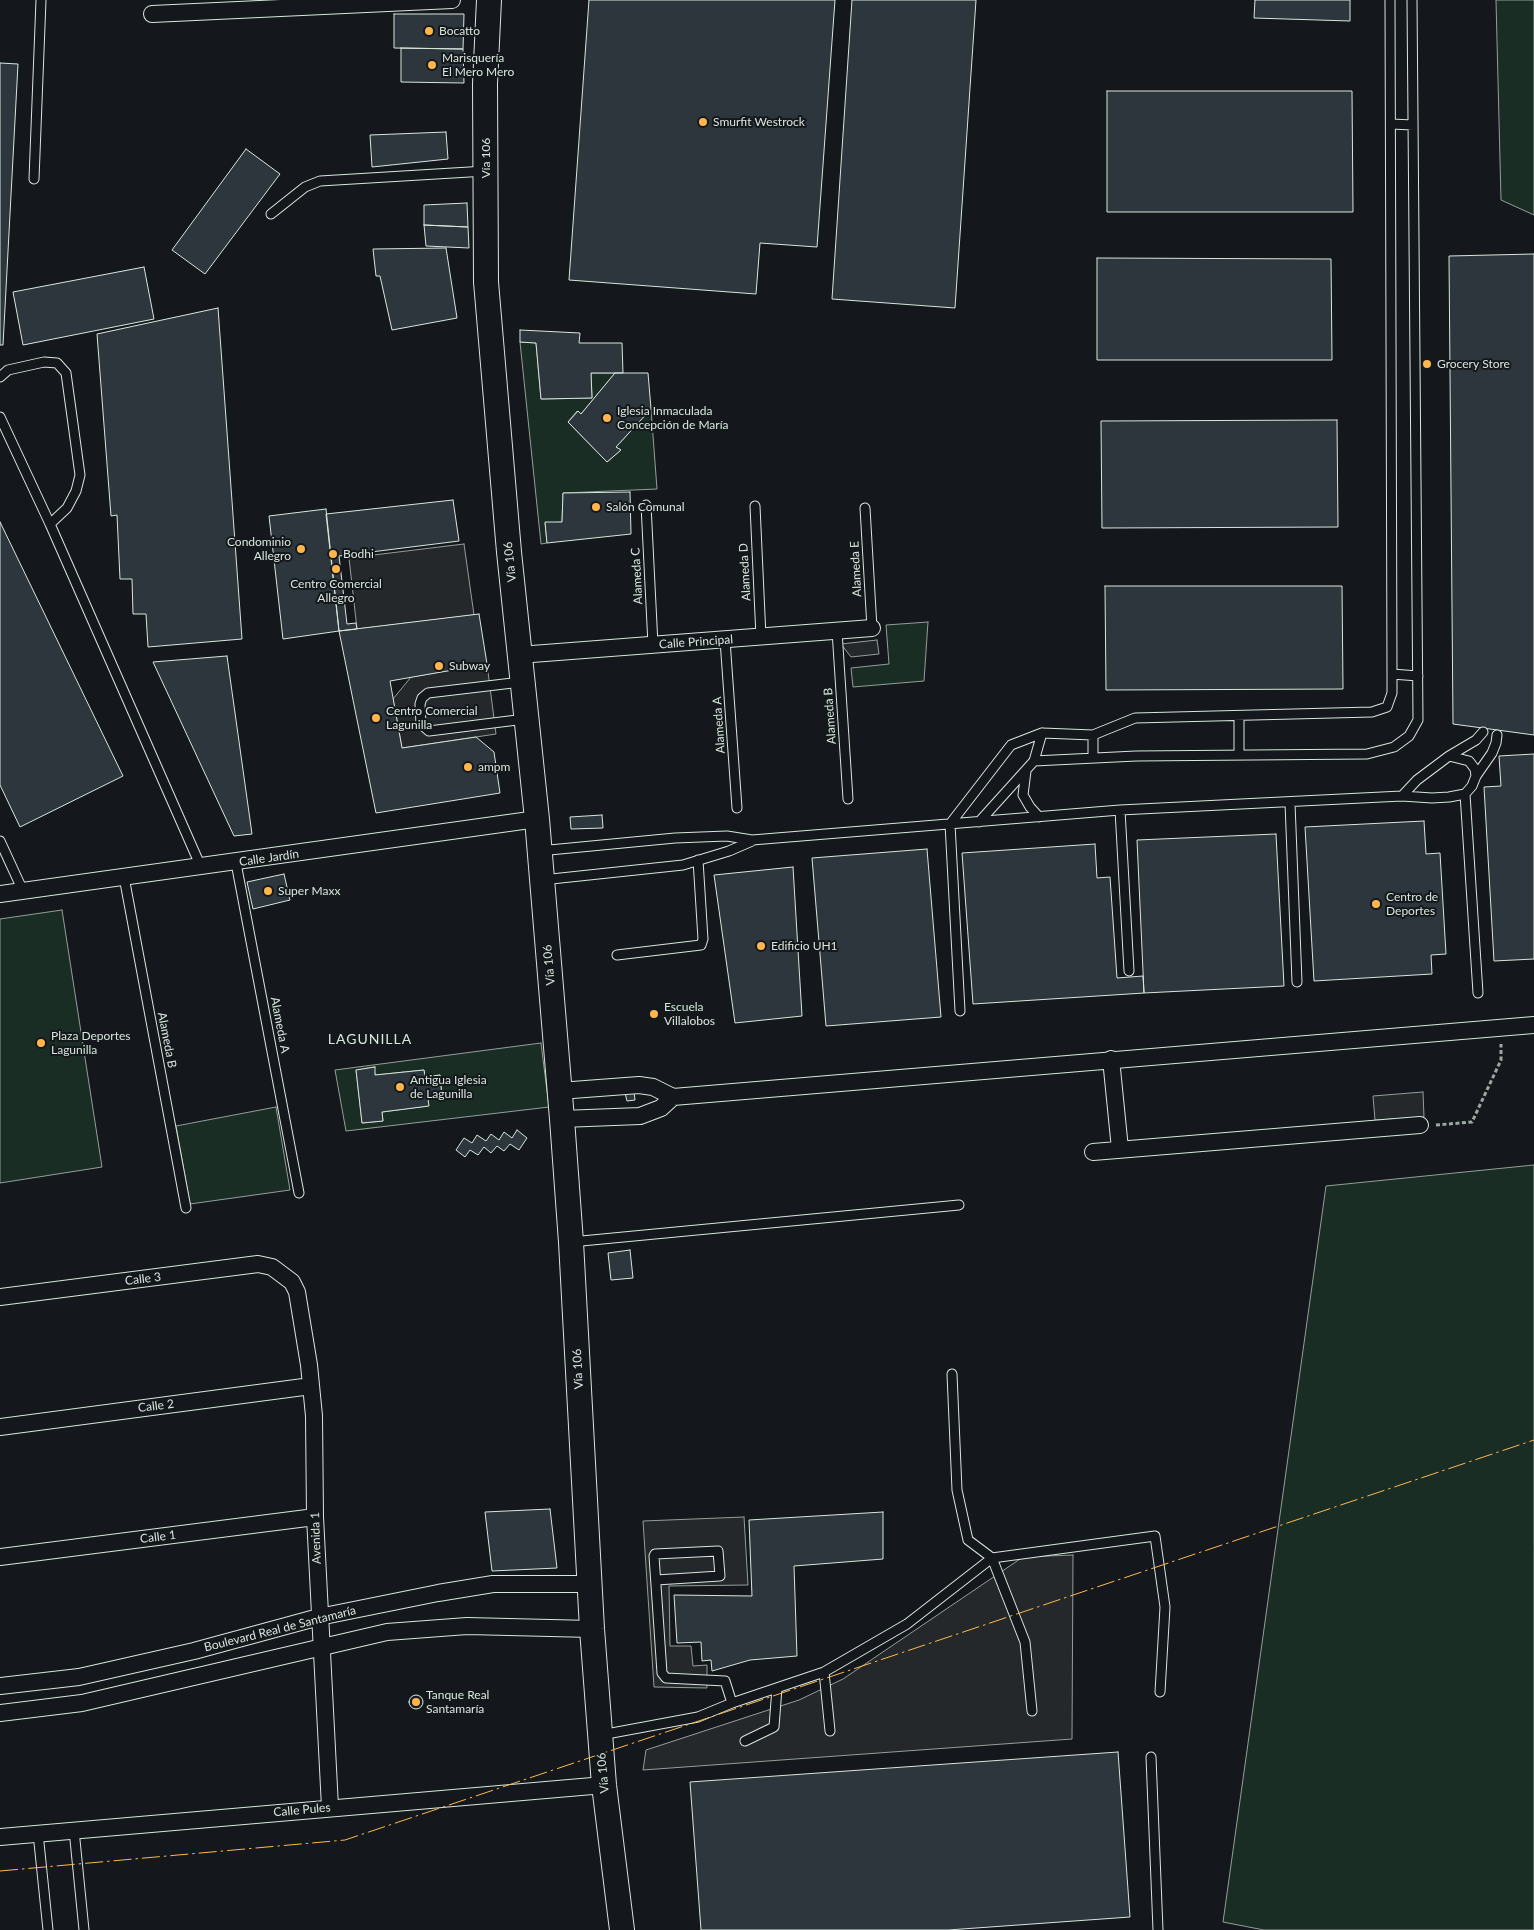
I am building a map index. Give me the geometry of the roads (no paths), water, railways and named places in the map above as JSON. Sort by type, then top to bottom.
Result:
[{"type":"main road","name":"Vía 106","points":[[488,0],[485,84],[486,282],[519,656],[537,819],[538,852],[562,1118],[571,1242],[592,1629],[604,1785],[622,1930]]},
{"type":"street","points":[[152,14],[452,0]]},
{"type":"street","name":"Calle Principal","points":[[519,656],[872,628]]},
{"type":"street","name":"Calle Jardín","points":[[0,894],[236,863],[537,819]]},
{"type":"street","points":[[559,1091],[639,1085],[653,1087],[673,1097],[1111,1059],[1534,1026]]},
{"type":"street","points":[[1111,1059],[1120,1149]]},
{"type":"street","points":[[562,1118],[640,1116],[661,1108],[673,1097]]},
{"type":"street","points":[[1093,1152],[1420,1126]]},
{"type":"street","name":"Calle 3","points":[[0,1297],[258,1264],[272,1267],[284,1274]]},
{"type":"street","name":"Avenida 1","points":[[284,1274],[292,1282],[297,1292],[314,1416],[315,1517],[319,1617],[330,1807]]},
{"type":"street","name":"Calle 2","points":[[0,1427],[311,1386]]},
{"type":"street","name":"Calle 1","points":[[0,1557],[315,1517]]},
{"type":"street","name":"Boulevard Real de Santamaría","points":[[0,1686],[79,1676],[194,1651],[319,1617],[493,1584],[590,1584]]},
{"type":"street","name":"Boulevard Real de Santamaría","points":[[0,1713],[82,1703],[387,1632],[468,1626],[592,1629]]},
{"type":"street","name":"Calle Pules","points":[[0,1837],[330,1807],[604,1785]]},
{"type":"lane","points":[[34,179],[41,0]]},
{"type":"lane","points":[[960,1011],[950,824],[1012,745],[1042,733],[1093,735],[1135,718],[1372,712],[1387,707],[1392,693],[1390,0]]},
{"type":"lane","points":[[1034,761],[1092,758],[1367,754],[1394,747],[1409,736],[1418,720],[1412,0]]},
{"type":"lane","points":[[1391,124],[1413,125]]},
{"type":"lane","points":[[271,214],[304,186],[320,182],[486,171]]},
{"type":"lane","points":[[0,377],[8,370],[44,362],[57,363],[66,373],[80,475],[76,491],[67,508],[50,524]]},
{"type":"lane","points":[[0,417],[50,524],[200,867]]},
{"type":"lane","name":"Alameda C","points":[[646,505],[653,645]]},
{"type":"lane","name":"Alameda D","points":[[755,506],[761,637]]},
{"type":"lane","name":"Alameda E","points":[[865,508],[872,628]]},
{"type":"lane","name":"Alameda B","points":[[837,631],[848,799]]},
{"type":"lane","name":"Alameda A","points":[[725,640],[737,808]]},
{"type":"lane","points":[[1392,674],[1418,676]]},
{"type":"lane","points":[[522,682],[428,693],[422,698],[420,704],[421,724],[428,732],[525,718]]},
{"type":"lane","points":[[1238,716],[1239,755]]},
{"type":"lane","points":[[1402,796],[1417,780],[1449,756],[1476,740],[1484,732]]},
{"type":"lane","points":[[980,822],[1034,761],[1042,733]]},
{"type":"lane","points":[[538,852],[675,838],[727,836],[752,840],[1120,810],[1402,796],[1432,798],[1465,794],[1492,753],[1496,744],[1497,734]]},
{"type":"lane","points":[[1092,758],[1093,735]]},
{"type":"lane","points":[[1449,756],[1469,761],[1476,776]]},
{"type":"lane","points":[[1027,769],[1023,795],[1030,807],[1040,817]]},
{"type":"lane","points":[[1465,794],[1478,993]]},
{"type":"lane","points":[[1290,803],[1297,982]]},
{"type":"lane","points":[[1120,810],[1129,971]]},
{"type":"lane","points":[[541,880],[683,865],[752,840]]},
{"type":"lane","points":[[0,841],[23,891]]},
{"type":"lane","points":[[617,955],[701,945],[703,939],[698,860]]},
{"type":"lane","name":"Alameda A","points":[[236,863],[299,1193]]},
{"type":"lane","name":"Alameda B","points":[[124,877],[186,1208]]},
{"type":"lane","points":[[571,1242],[959,1205]]},
{"type":"lane","points":[[952,1374],[957,1490],[966,1532],[968,1540],[992,1558],[1025,1642],[1032,1711]]},
{"type":"lane","points":[[600,1735],[698,1717],[732,1703],[824,1672],[907,1624],[992,1558],[1155,1536],[1165,1607],[1160,1692]]},
{"type":"lane","points":[[656,1580],[720,1576],[720,1554],[715,1550],[655,1554],[656,1580],[663,1677],[725,1681],[732,1703]]},
{"type":"lane","points":[[824,1672],[830,1731]]},
{"type":"lane","points":[[745,1741],[774,1726],[777,1688]]},
{"type":"lane","points":[[1151,1757],[1158,1930]]},
{"type":"lane","points":[[74,1830],[84,1930]]},
{"type":"lane","points":[[38,1834],[48,1930]]},
{"type":"place","name":"Bocatto","points":[[429,31]]},
{"type":"place","name":"Marisquería El Mero Mero","points":[[432,65]]},
{"type":"place","name":"Smurfit Westrock","points":[[703,122]]},
{"type":"place","name":"Grocery Store","points":[[1427,364]]},
{"type":"place","name":"Iglesia Inmaculada Concepción de María","points":[[607,418]]},
{"type":"place","name":"Salón Comunal","points":[[596,507]]},
{"type":"place","name":"Condominio Allegro","points":[[301,549]]},
{"type":"place","name":"Bodhi","points":[[333,554]]},
{"type":"place","name":"Centro Comercial Allegro","points":[[336,569]]},
{"type":"place","name":"Subway","points":[[439,666]]},
{"type":"place","name":"Centro Comercial Lagunilla","points":[[376,718]]},
{"type":"place","name":"ampm","points":[[468,767]]},
{"type":"place","name":"Super Maxx","points":[[268,891]]},
{"type":"place","name":"Centro de Deportes","points":[[1376,904]]},
{"type":"place","name":"Edificio UH1","points":[[761,946]]},
{"type":"place","name":"Escuela Villalobos","points":[[654,1014]]},
{"type":"place","name":"Plaza Deportes Lagunilla","points":[[41,1043]]},
{"type":"place","name":"Antigua Iglesia de Lagunilla","points":[[400,1087]]},
{"type":"place","name":"Tanque Real Santamaría","points":[[416,1702]]},
{"type":"district","name":"LAGUNILLA","points":[[370,1039]]}]
